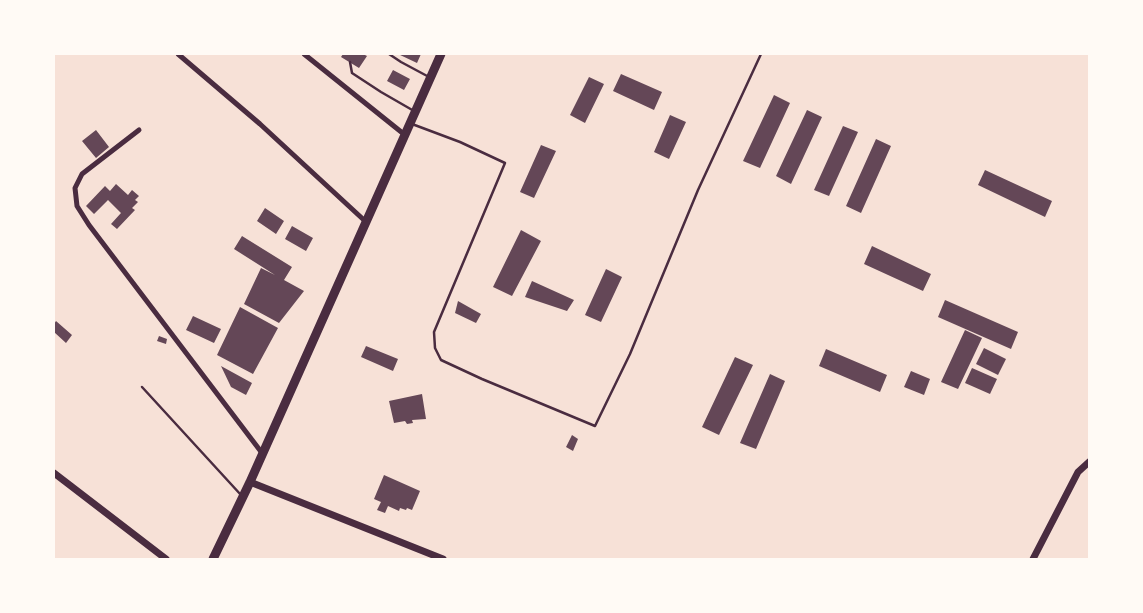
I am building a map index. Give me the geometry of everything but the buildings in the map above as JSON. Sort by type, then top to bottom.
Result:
[{"type":"main road","points":[[214,559],[441,54]]},
{"type":"street","points":[[178,54],[260,124],[366,221]]},
{"type":"street","points":[[304,54],[405,134]]},
{"type":"street","points":[[139,130],[82,174],[75,188],[77,206],[89,225],[262,453]]},
{"type":"street","points":[[1033,559],[1078,472],[1089,462]]},
{"type":"street","points":[[54,473],[166,559]]},
{"type":"street","points":[[250,482],[443,559]]},
{"type":"lane","points":[[389,54],[430,77]]},
{"type":"lane","points":[[410,124],[460,142],[506,163],[434,332],[435,348],[440,360],[482,380],[595,426],[630,354],[698,190],[761,54]]},
{"type":"lane","points":[[350,62],[352,73],[416,112]]},
{"type":"lane","points":[[142,387],[243,496]]}]
